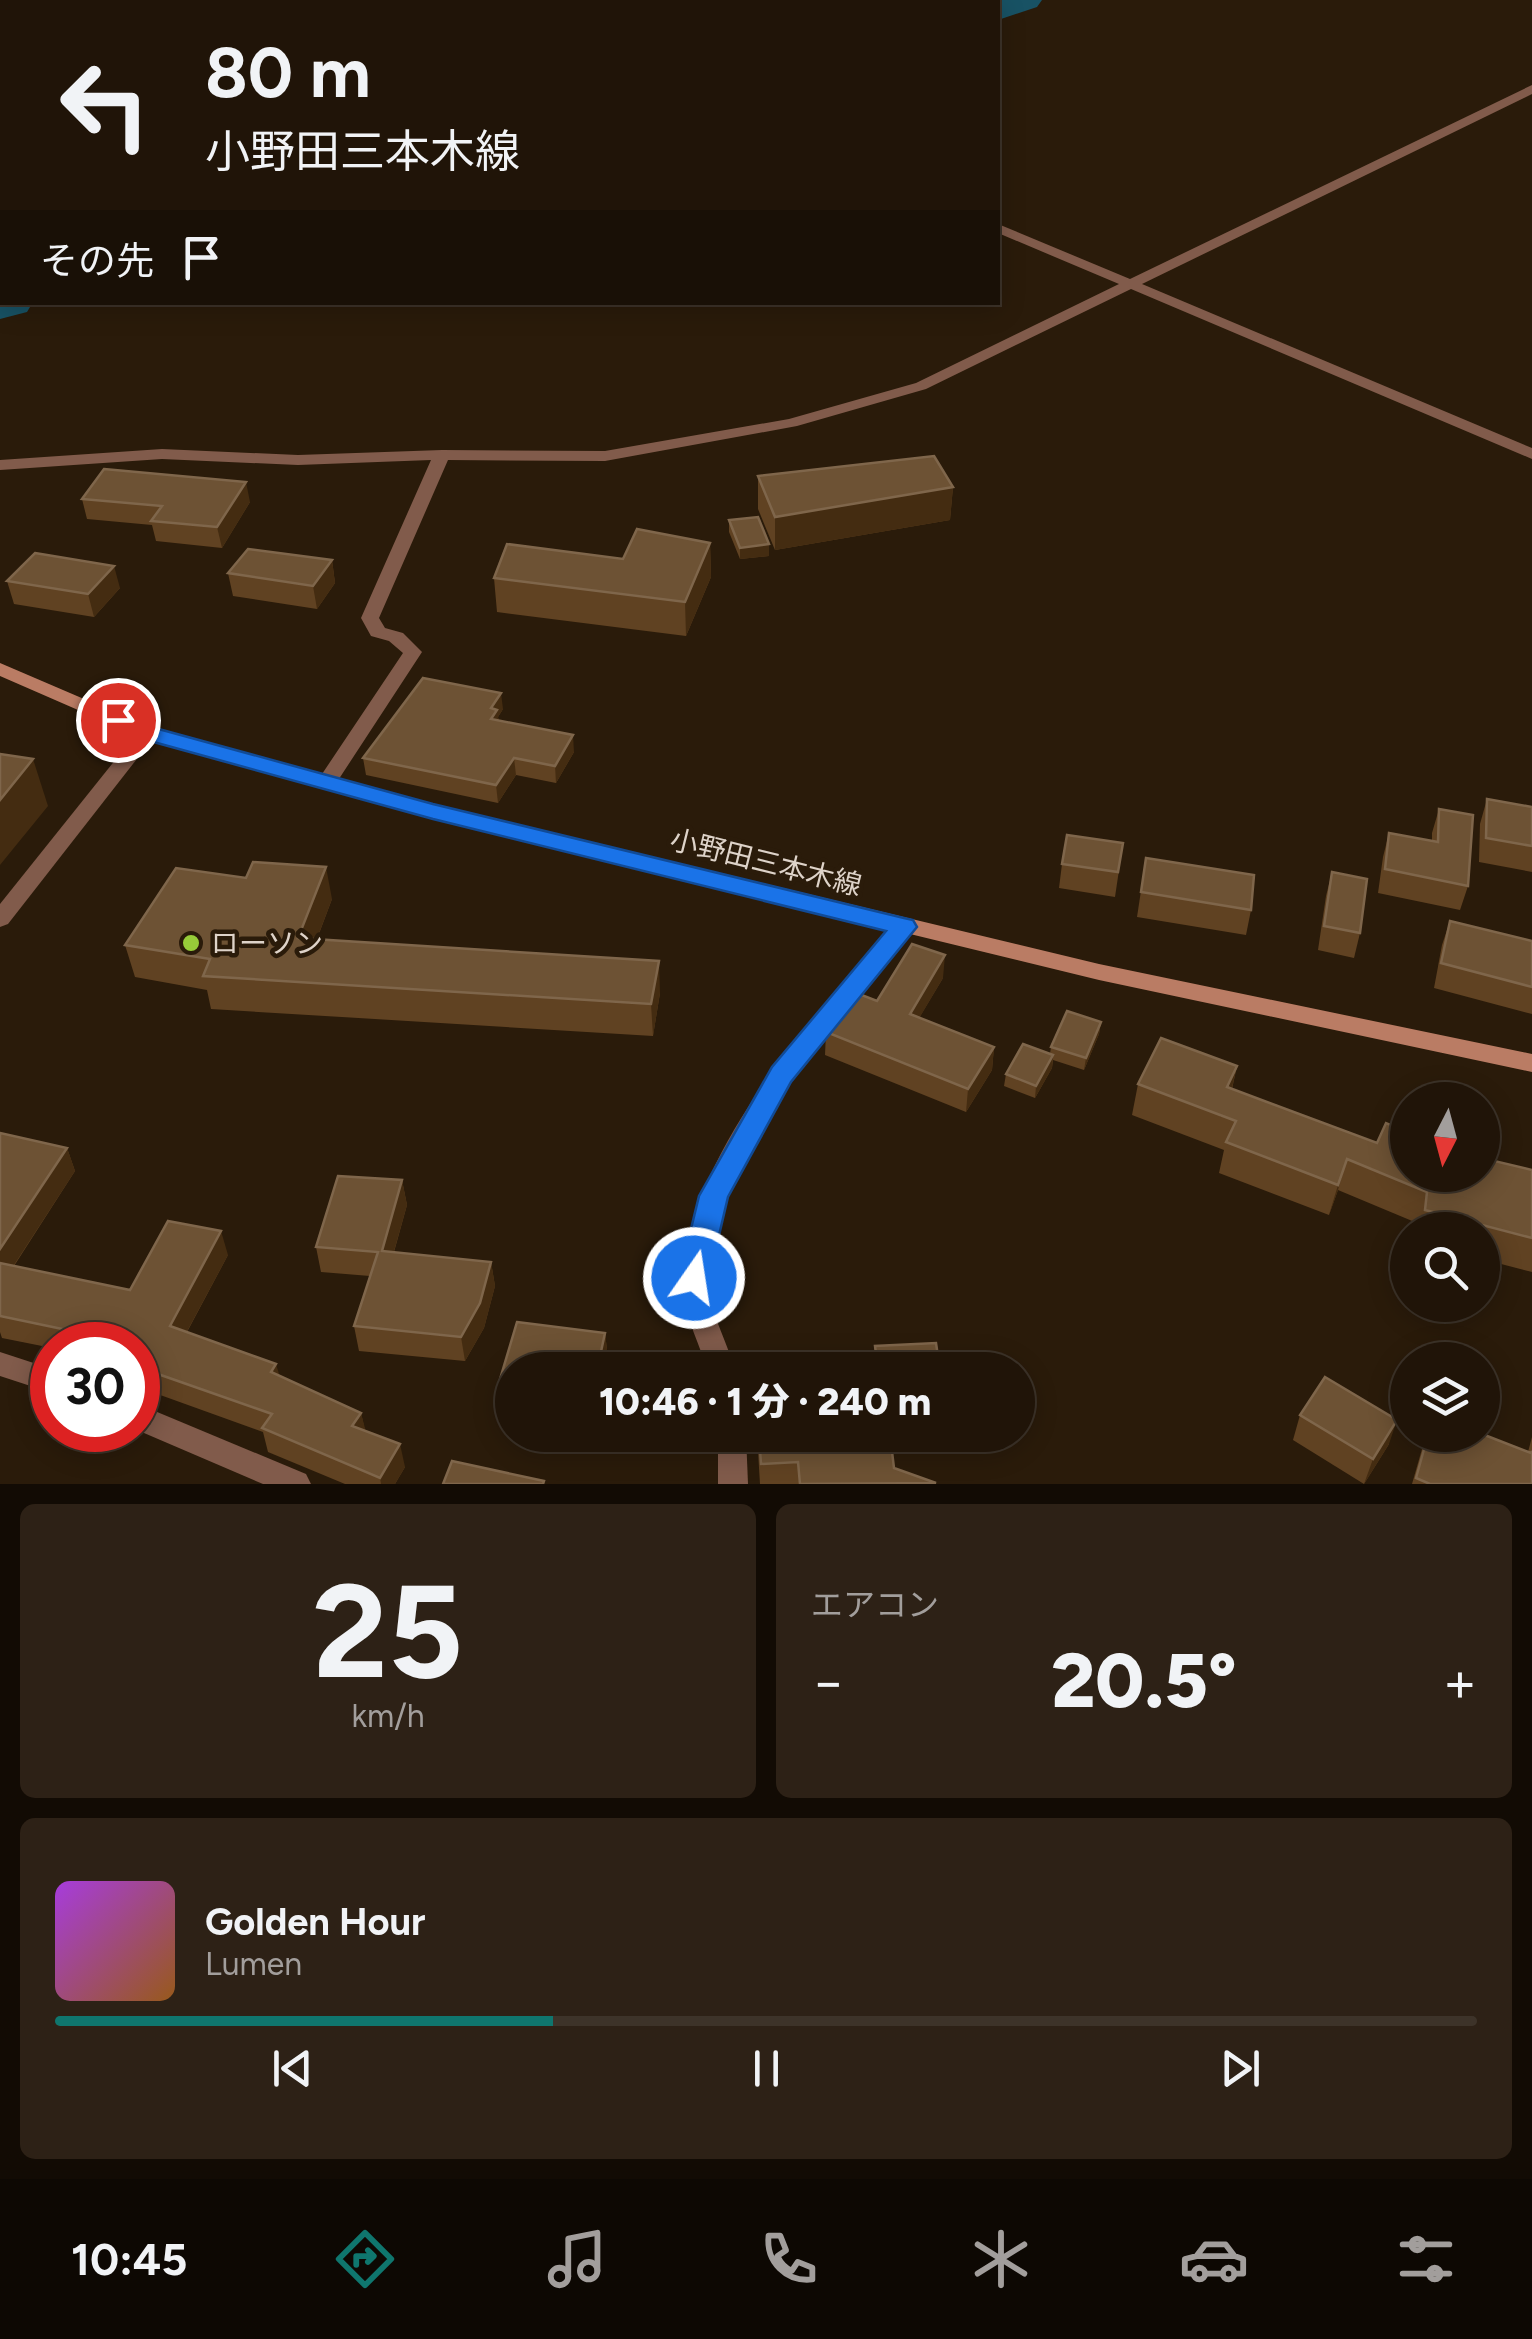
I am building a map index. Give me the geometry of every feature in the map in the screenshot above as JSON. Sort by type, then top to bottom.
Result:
[{"type":"main road","name":"小野田三本木線","points":[[0,669],[147,733],[326,783],[904,927],[1406,1039],[1532,1063]]},
{"type":"street","points":[[0,465],[162,454],[298,460],[442,455],[606,456],[791,424],[920,386],[1532,89]]},
{"type":"street","points":[[1000,229],[1532,454]]},
{"type":"street","points":[[326,783],[414,652],[396,638],[378,632],[370,618],[442,455]]},
{"type":"street","points":[[0,919],[147,733]]},
{"type":"street","points":[[716,1352],[694,1278],[714,1196],[782,1074],[904,927]]},
{"type":"street","points":[[0,1364],[30,1374]]},
{"type":"street","points":[[160,1426],[296,1484]]},
{"type":"street","points":[[732,1452],[732,1484]]},
{"type":"building","points":[[934,456],[953,487],[775,517],[758,476]]},
{"type":"building","points":[[104,469],[246,482],[217,527],[151,521],[162,506],[82,499]]},
{"type":"building","points":[[758,517],[769,544],[740,548],[729,520]]},
{"type":"building","points":[[637,529],[710,543],[685,602],[494,578],[507,544],[623,559]]},
{"type":"building","points":[[248,549],[332,560],[313,586],[228,573]]},
{"type":"building","points":[[35,553],[114,566],[88,594],[7,581]]},
{"type":"building","points":[[423,678],[501,693],[491,708],[497,710],[491,719],[573,735],[555,766],[514,758],[496,785],[363,758]]},
{"type":"building","points":[[0,754],[33,759],[0,800]]},
{"type":"building","points":[[1487,799],[1532,807],[1532,846],[1486,838]]},
{"type":"building","points":[[1439,809],[1473,815],[1468,886],[1385,869],[1389,833],[1438,842]]},
{"type":"building","points":[[1067,835],[1123,843],[1118,872],[1062,864]]},
{"type":"building","points":[[1146,858],[1254,875],[1251,910],[1141,892]]},
{"type":"building","points":[[253,862],[326,867],[298,938],[659,961],[651,1004],[203,976],[210,959],[125,945],[176,868],[246,878]]},
{"type":"building","points":[[1332,872],[1367,879],[1360,933],[1324,926]]},
{"type":"building","points":[[1450,921],[1532,941],[1532,987],[1441,963]]},
{"type":"building","points":[[912,944],[945,955],[910,1014],[994,1047],[968,1089],[826,1032],[854,992],[877,1001]]},
{"type":"building","points":[[1067,1011],[1101,1022],[1086,1058],[1051,1047]]},
{"type":"building","points":[[1161,1038],[1237,1066],[1227,1087],[1377,1143],[1386,1123],[1390,1125],[1390,1177],[1347,1159],[1338,1185],[1226,1142],[1236,1121],[1138,1084]]},
{"type":"building","points":[[1023,1044],[1053,1055],[1036,1086],[1006,1074]]},
{"type":"building","points":[[0,1133],[67,1148],[0,1249]]},
{"type":"building","points":[[1500,1162],[1532,1170],[1532,1238],[1500,1230],[1500,1212],[1425,1210],[1427,1192],[1500,1192]]},
{"type":"building","points":[[338,1176],[402,1180],[382,1251],[491,1262],[480,1303],[461,1337],[354,1326],[378,1252],[316,1247]]},
{"type":"building","points":[[168,1221],[221,1231],[170,1326],[276,1364],[271,1372],[361,1413],[352,1426],[400,1444],[380,1478],[262,1428],[272,1414],[160,1375],[160,1322],[30,1322],[0,1316],[0,1263],[130,1290]]},
{"type":"building","points":[[517,1322],[605,1333],[601,1352],[508,1352]]},
{"type":"building","points":[[936,1343],[937,1352],[876,1352],[875,1346]]},
{"type":"building","points":[[1325,1377],[1390,1416],[1390,1431],[1373,1459],[1300,1415]]},
{"type":"building","points":[[1500,1441],[1532,1451],[1532,1484],[1430,1484],[1416,1478],[1423,1452],[1500,1452]]},
{"type":"building","points":[[760,1452],[892,1452],[894,1468],[936,1483],[800,1484],[798,1462],[761,1464]]},
{"type":"building","points":[[452,1461],[544,1481],[443,1484]]},
{"type":"waterway","points":[[1000,9],[1025,0]]},
{"type":"place","name":"ローソン","points":[[191,943]]},
{"type":"route","points":[[118,720],[147,733],[433,812],[904,927],[782,1074],[714,1196],[694,1278]]}]
